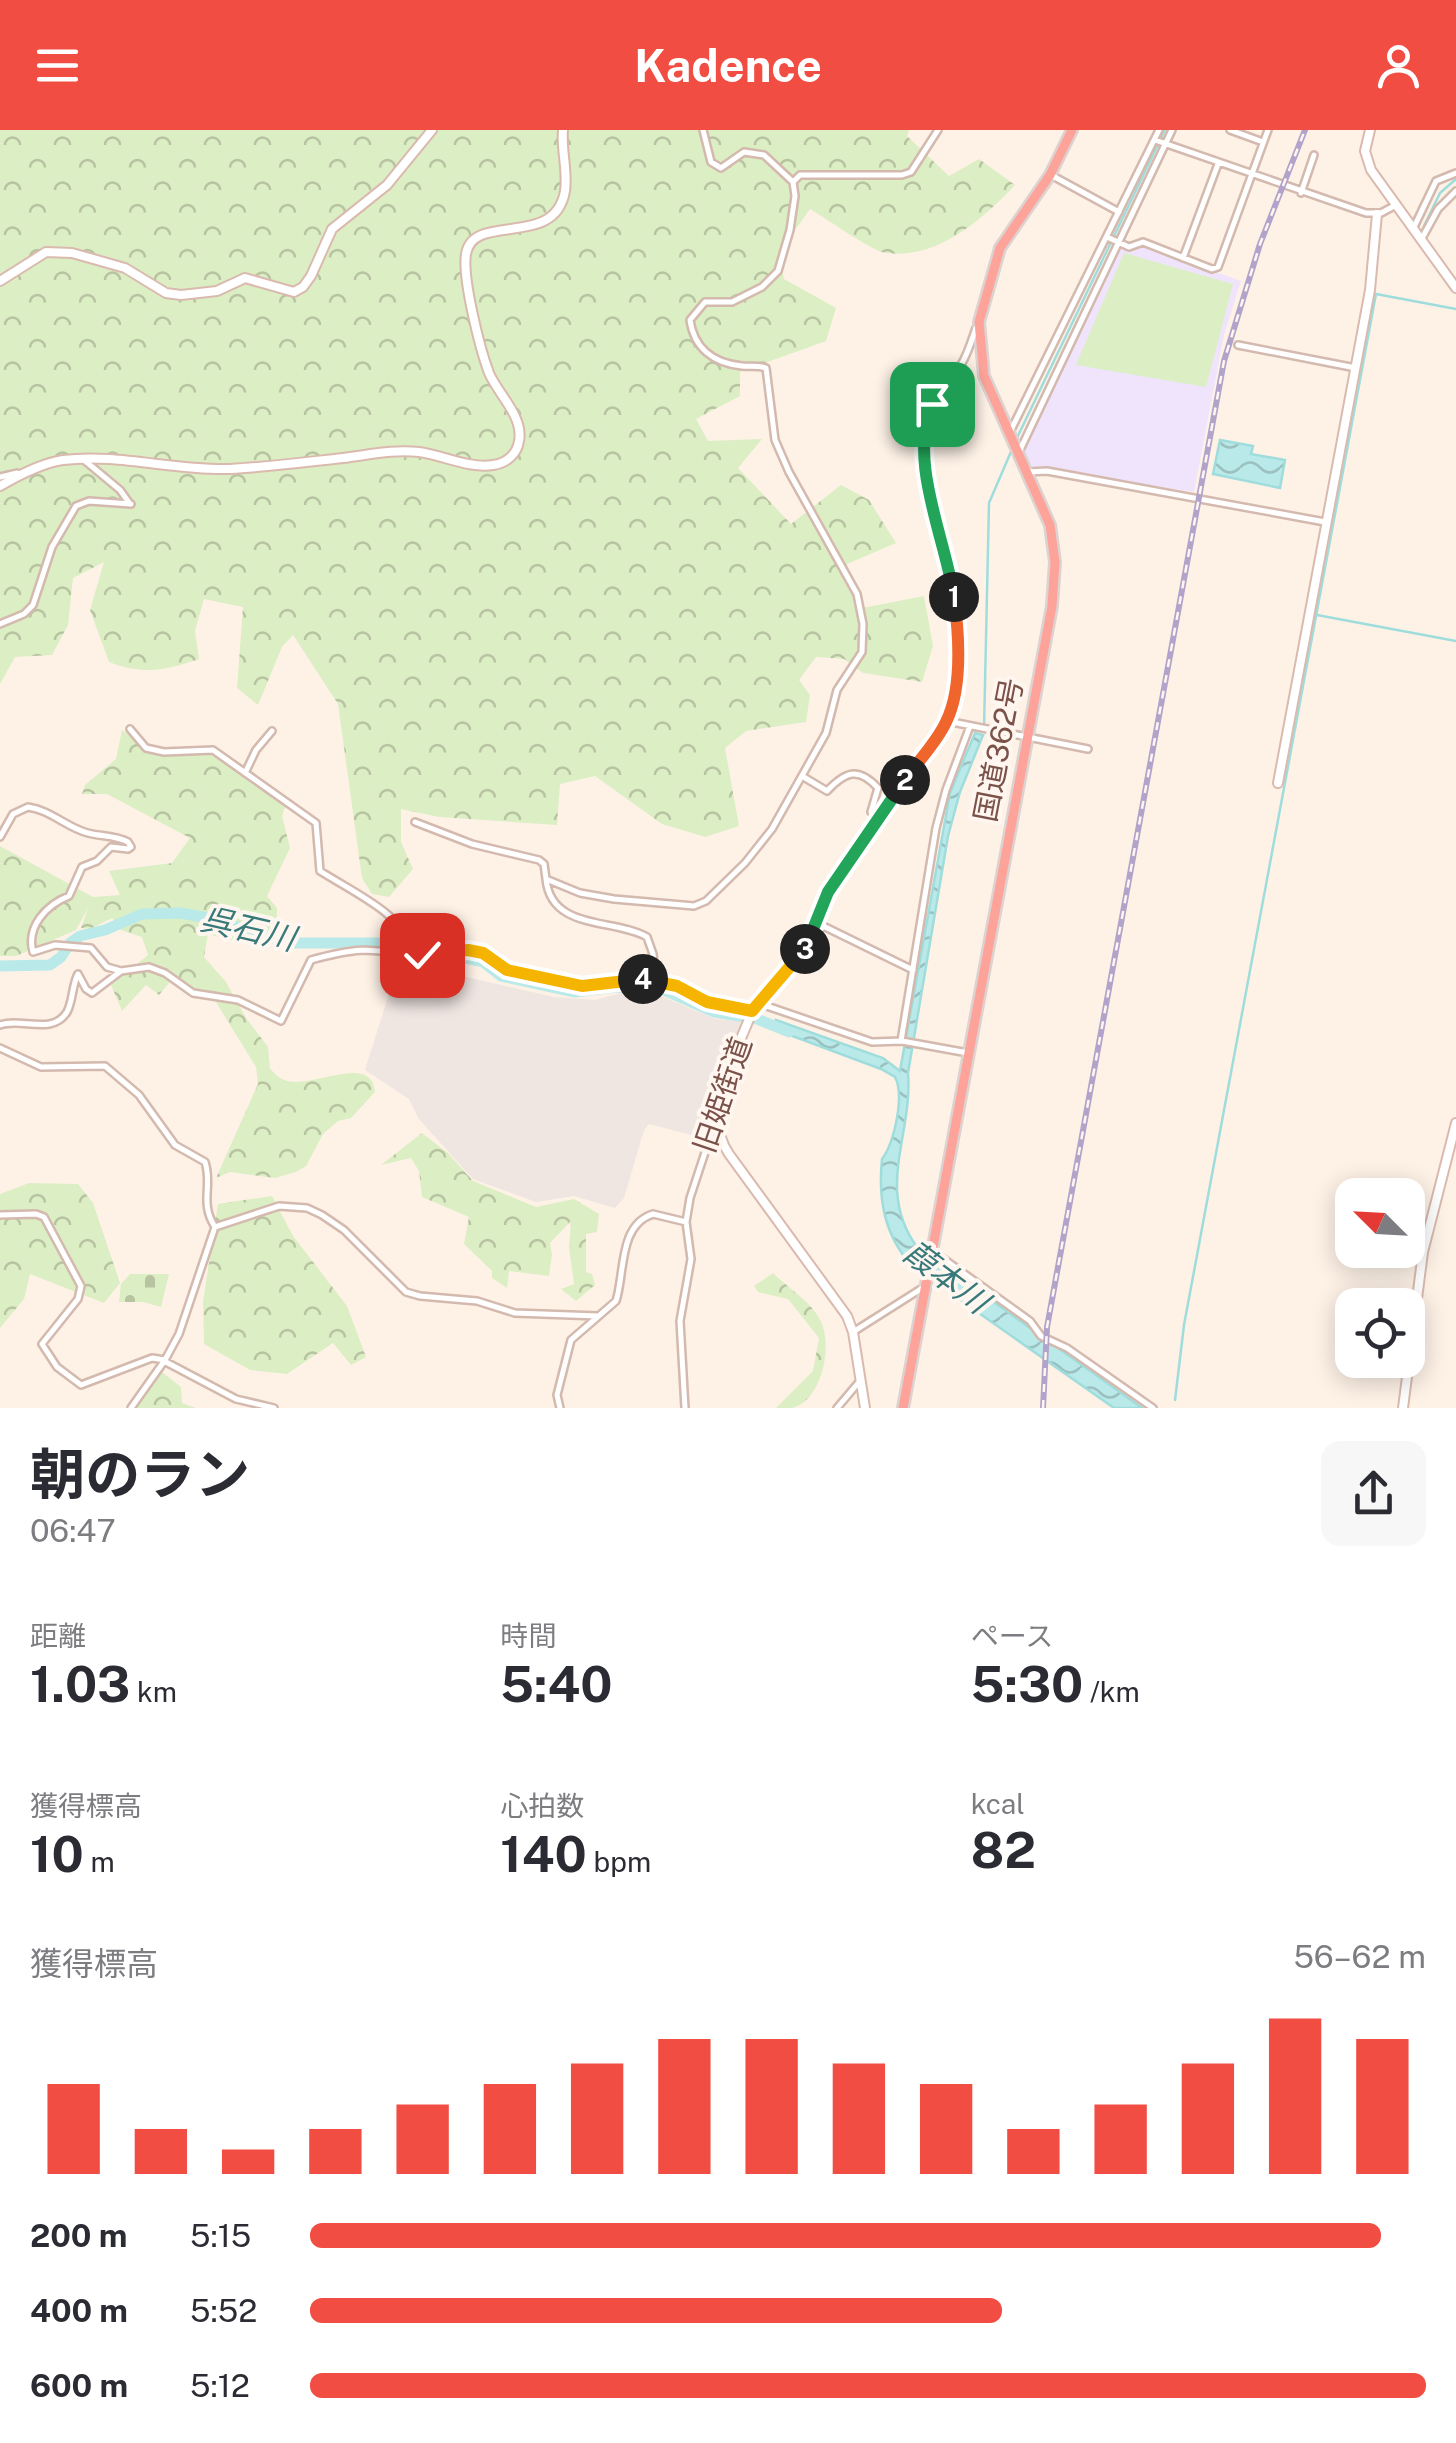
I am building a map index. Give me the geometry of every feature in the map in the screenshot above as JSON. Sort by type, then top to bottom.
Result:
[{"type":"highway","name":"国道362号","points":[[903,1408],[1052,606],[1055,562],[1050,525],[984,376],[979,322],[1000,248],[1050,174],[1072,130]]},
{"type":"street","points":[[0,281],[46,252],[72,252],[125,268],[166,293],[217,291],[245,278],[294,292],[311,276],[332,229],[387,186],[432,130]]},
{"type":"street","points":[[0,477],[53,458],[227,469],[402,452],[490,466],[506,461],[521,437],[518,422],[490,375],[479,338],[466,256],[470,242],[484,232],[532,227],[558,209],[565,191],[563,130]]},
{"type":"street","points":[[703,130],[711,162],[721,168],[750,151],[764,155],[793,182]]},
{"type":"street","points":[[546,880],[580,893],[614,899],[694,906],[715,894],[772,829],[826,733],[838,690],[862,652],[864,624],[857,594],[775,440],[766,368],[740,366],[700,349],[693,338],[690,320],[704,302],[732,302],[749,296],[778,271],[793,213],[793,182],[800,175],[902,175],[911,172],[938,130]]},
{"type":"street","points":[[1010,433],[1159,130]]},
{"type":"street","points":[[1019,452],[1172,130]]},
{"type":"street","points":[[1230,130],[1263,142]]},
{"type":"street","points":[[1107,237],[1129,246],[1143,242],[1218,267],[1268,130]]},
{"type":"street","points":[[1370,130],[1367,160],[1456,288]]},
{"type":"street","points":[[1155,140],[1251,176],[1377,214],[1396,205]]},
{"type":"street","points":[[1302,193],[1314,155]]},
{"type":"street","points":[[1182,258],[1218,164]]},
{"type":"street","points":[[1050,174],[1119,212]]},
{"type":"street","points":[[1413,230],[1436,181],[1456,174]]},
{"type":"street","points":[[1421,240],[1438,209],[1456,191]]},
{"type":"street","points":[[1278,783],[1356,368],[1372,276],[1377,214]]},
{"type":"street","name":"旧姫街道","points":[[685,1408],[680,1322],[691,1259],[686,1222],[717,1108],[750,1016],[757,1003],[803,953],[847,860],[947,721],[952,704],[957,660],[955,604],[922,438],[932,404],[962,363],[979,322]]},
{"type":"street","points":[[1238,345],[1356,368]]},
{"type":"street","points":[[0,486],[56,461],[82,458],[131,504],[89,501],[76,506],[52,547],[33,605],[24,614],[0,624]]},
{"type":"street","points":[[1028,472],[1047,471],[1327,523]]},
{"type":"street","points":[[947,721],[1088,748]]},
{"type":"street","points":[[902,1041],[936,828],[971,727]]},
{"type":"street","points":[[130,730],[146,748],[164,752],[213,750],[316,822],[320,871],[384,908],[408,931],[423,954]]},
{"type":"street","points":[[245,773],[256,750],[272,732]]},
{"type":"street","points":[[802,776],[827,791],[842,774],[850,772],[874,782],[878,788],[871,812],[878,820]]},
{"type":"street","points":[[0,837],[13,814],[35,807],[88,833],[110,834],[131,847],[111,847],[97,861],[76,872],[69,896],[56,900],[31,936],[34,952],[55,945],[91,948],[108,968],[121,971],[149,967],[165,972],[193,993],[238,1000],[282,1021],[310,960],[342,950],[371,948],[412,960],[423,954],[468,950],[483,953],[517,973],[582,986],[625,979],[656,980],[750,1016]]},
{"type":"street","points":[[415,822],[472,844],[539,860],[544,864],[549,895],[560,910],[648,938],[656,980]]},
{"type":"street","points":[[815,922],[913,970]]},
{"type":"street","points":[[0,1025],[10,1021],[54,1023],[69,1008],[78,974],[86,990],[92,993],[121,971]]},
{"type":"street","points":[[757,1003],[872,1042],[902,1041],[968,1053]]},
{"type":"street","points":[[0,1048],[41,1067],[98,1066],[113,1072],[139,1095],[175,1145],[205,1162],[205,1206],[215,1227],[192,1302],[165,1361],[131,1408]]},
{"type":"street","points":[[716,1119],[720,1142],[837,1300],[853,1332],[865,1408]]},
{"type":"street","points":[[1403,1408],[1423,1252],[1456,1123]]},
{"type":"street","points":[[215,1227],[279,1206],[307,1208],[344,1230],[406,1292],[477,1301],[514,1314],[598,1316]]},
{"type":"street","points":[[0,1214],[44,1217],[80,1286],[78,1298],[42,1344],[57,1366],[81,1384],[152,1358],[165,1361],[236,1399],[274,1408]]},
{"type":"street","points":[[560,1408],[557,1395],[567,1349],[577,1333],[616,1301],[624,1250],[638,1222],[653,1214],[686,1222]]},
{"type":"street","points":[[931,1252],[1030,1322],[1041,1336],[1067,1348],[1153,1408]]},
{"type":"street","points":[[853,1332],[924,1285]]},
{"type":"street","points":[[836,1408],[861,1380]]},
{"type":"shaded area","points":[[1142,246],[1241,281],[1224,335],[1194,492],[1031,467],[1023,448],[1119,248],[1127,251]]},
{"type":"shaded area","points":[[399,962],[554,997],[595,1000],[649,991],[715,1019],[743,1022],[703,1138],[649,1124],[624,1198],[615,1208],[574,1196],[536,1202],[473,1179],[418,1118],[409,1099],[365,1070]]},
{"type":"green space","points":[[0,130],[909,130],[907,136],[949,176],[979,159],[1015,185],[974,223],[941,244],[923,250],[879,251],[810,209],[779,253],[784,279],[836,308],[826,341],[740,372],[740,396],[696,419],[708,441],[762,439],[738,468],[791,524],[841,485],[869,500],[896,543],[847,564],[857,609],[924,596],[933,646],[922,682],[863,673],[844,659],[816,657],[799,680],[810,695],[806,722],[746,731],[725,748],[739,826],[705,837],[662,824],[595,776],[560,784],[557,825],[439,817],[401,809],[401,842],[413,869],[389,897],[372,894],[362,878],[338,704],[293,635],[282,647],[258,705],[237,688],[243,607],[204,599],[195,631],[199,659],[154,670],[121,666],[109,662],[90,610],[104,562],[73,578],[68,625],[52,655],[15,657],[0,684]]},
{"type":"green space","points":[[1124,253],[1233,284],[1206,387],[1076,365]]},
{"type":"green space","points":[[122,730],[150,749],[213,750],[257,783],[288,798],[282,816],[290,848],[267,896],[277,908],[276,937],[258,947],[208,934],[204,957],[226,982],[268,1047],[270,1069],[279,1077],[293,1082],[350,1073],[371,1080],[375,1092],[351,1118],[338,1121],[323,1134],[306,1166],[296,1172],[275,1178],[230,1172],[216,1178],[258,1084],[256,1067],[214,999],[173,978],[159,995],[146,985],[122,1011],[111,985],[148,955],[142,937],[121,930],[112,918],[90,929],[81,928],[88,908],[76,930],[16,956],[0,956],[0,846],[93,897],[120,895],[109,871],[172,863],[190,838],[107,794],[82,794],[85,785],[116,759]]},
{"type":"green space","points":[[422,1133],[448,1153],[473,1181],[536,1207],[574,1199],[599,1214],[597,1232],[586,1234],[586,1272],[592,1274],[595,1285],[576,1301],[561,1289],[574,1284],[569,1247],[571,1221],[550,1243],[549,1276],[509,1271],[507,1288],[492,1278],[492,1271],[464,1244],[469,1217],[422,1197],[419,1171],[411,1158],[381,1165]]},
{"type":"green space","points":[[29,1183],[78,1184],[93,1203],[120,1283],[104,1303],[30,1274],[24,1299],[0,1328],[0,1194]]},
{"type":"green space","points":[[272,1196],[293,1236],[347,1306],[366,1357],[351,1365],[333,1343],[287,1374],[250,1370],[204,1344],[203,1302],[218,1204]]},
{"type":"green space","points":[[773,1273],[815,1312],[825,1341],[818,1382],[803,1403],[792,1408],[776,1408],[813,1371],[819,1338],[788,1299],[758,1292],[754,1286]]},
{"type":"green space","points":[[130,1274],[169,1274],[161,1307],[119,1302],[121,1284]]},
{"type":"green space","points":[[162,1372],[181,1387],[182,1403],[196,1408],[132,1408]]},
{"type":"water","points":[[1220,440],[1253,446],[1251,454],[1285,460],[1280,488],[1213,474]]},
{"type":"water","name":"葭本川","points":[[975,733],[983,735],[960,792],[948,836],[908,1073],[897,1183],[899,1204],[917,1247],[1142,1408],[1114,1408],[912,1266],[889,1229],[881,1188],[882,1159],[894,1131],[898,1107],[895,1077],[776,1030],[776,1020],[883,1058],[900,1071],[950,793]]},
{"type":"waterway","points":[[1016,440],[1165,130]]},
{"type":"waterway","points":[[1424,226],[1440,193],[1456,179]]},
{"type":"waterway","points":[[1175,1400],[1184,1325],[1376,294],[1456,309]]},
{"type":"waterway","points":[[984,729],[989,503],[1013,447]]},
{"type":"waterway","points":[[1317,615],[1456,641]]},
{"type":"waterway","name":"呉石川","points":[[0,966],[50,965],[80,936],[142,914],[180,913],[209,918],[287,943],[378,943],[424,961],[465,958],[483,962],[501,976],[575,992],[615,987],[659,988],[714,1012],[757,1019],[789,1032]]},
{"type":"railway","points":[[1043,1408],[1047,1327],[1224,361],[1260,244],[1305,130]]},
{"type":"route","points":[[422,955],[468,950],[483,953],[507,970],[582,986],[625,979],[661,981],[707,1002],[752,1011],[803,953],[819,910],[847,860],[942,730],[951,710],[957,660],[955,604],[922,438],[932,404]]}]
